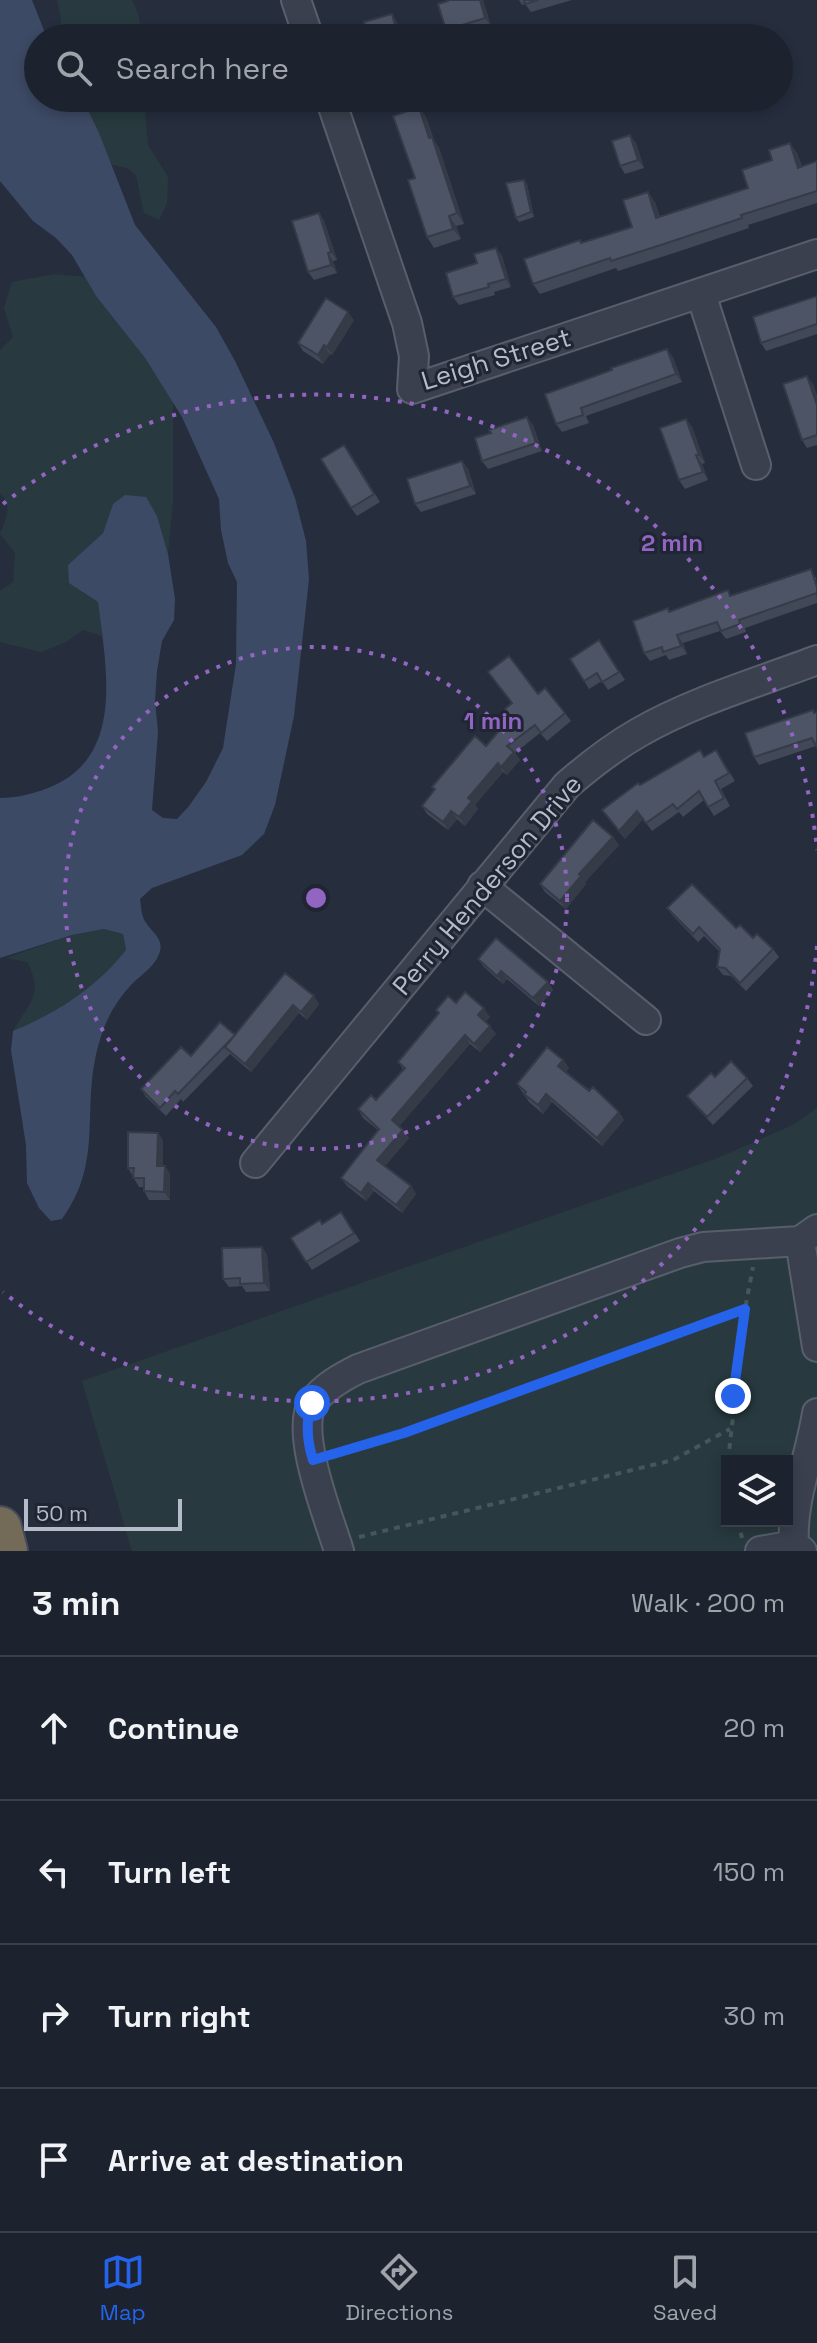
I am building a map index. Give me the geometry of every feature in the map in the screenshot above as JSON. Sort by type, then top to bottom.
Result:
[{"type":"highway","points":[[0,1528],[6,1551]]},
{"type":"street","points":[[296,0],[304,24]]},
{"type":"street","name":"Leigh Street","points":[[335,112],[407,323],[414,356],[412,389],[817,254]]},
{"type":"street","points":[[701,294],[756,465]]},
{"type":"street","name":"Perry Henderson Drive","points":[[255,1163],[567,785],[598,758],[639,732],[817,660]]},
{"type":"street","points":[[482,886],[646,1020]]},
{"type":"street","points":[[338,1547],[313,1460],[307,1429],[308,1414],[312,1403],[337,1380],[358,1369],[680,1253],[703,1247],[758,1245],[808,1235],[817,1347]]},
{"type":"street","points":[[760,1551],[798,1548],[793,1527],[795,1505],[810,1453],[817,1413]]},
{"type":"path","points":[[728,1455],[745,1309],[758,1245]]},
{"type":"path","points":[[313,1460],[404,1433],[745,1309]]},
{"type":"path","points":[[338,1547],[673,1460],[730,1429]]},
{"type":"shaded area","points":[[57,0],[132,0],[140,24],[61,24]]},
{"type":"shaded area","points":[[88,112],[145,112],[148,145],[168,177],[167,203],[159,220],[144,213],[136,175],[127,168],[110,164]]},
{"type":"shaded area","points":[[55,274],[85,277],[96,296],[145,358],[173,402],[173,503],[168,554],[157,516],[113,504],[103,533],[68,565],[84,593],[98,602],[102,636],[83,630],[66,642],[41,652],[0,642],[0,591],[13,582],[15,553],[0,534],[7,508],[0,493],[0,350],[13,337],[4,308],[12,282]]},
{"type":"shaded area","points":[[104,929],[123,934],[126,951],[102,976],[74,998],[13,1031],[29,1006],[35,982],[27,962],[6,958],[72,935]]},
{"type":"shaded area","points":[[817,1108],[817,1551],[132,1551],[82,1381],[715,1159],[793,1125]]},
{"type":"water","points":[[0,0],[32,0],[41,24],[24,24],[24,112],[89,112],[135,225],[216,327],[274,443],[295,498],[306,541],[309,579],[294,716],[275,805],[264,834],[242,855],[152,888],[140,899],[145,922],[161,948],[157,959],[120,998],[104,1027],[94,1067],[88,1155],[83,1176],[62,1219],[51,1221],[39,1208],[27,1183],[26,1145],[11,1050],[13,1031],[74,998],[102,976],[126,950],[123,934],[104,929],[72,935],[0,958],[0,798],[36,792],[73,774],[90,755],[100,733],[106,682],[98,602],[69,583],[68,565],[103,533],[113,504],[125,495],[146,497],[157,516],[168,554],[175,599],[174,620],[162,641],[157,671],[155,701],[158,732],[152,810],[163,818],[177,819],[189,806],[206,782],[223,748],[236,664],[237,582],[228,563],[219,499],[182,417],[145,358],[96,296],[72,255],[33,221],[0,181]]},
{"type":"building","points":[[480,0],[485,18],[466,24],[444,24],[438,4]]},
{"type":"building","points":[[392,14],[395,24],[364,24]]},
{"type":"building","points":[[421,112],[457,213],[449,216],[453,229],[427,237],[408,180],[415,178],[393,116]]},
{"type":"building","points":[[630,135],[638,160],[620,166],[612,141]]},
{"type":"building","points":[[790,143],[798,168],[817,161],[817,191],[664,244],[533,284],[524,259],[632,227],[623,200],[648,192],[656,218],[748,188],[742,170],[772,160],[769,150]]},
{"type":"building","points":[[524,180],[531,212],[516,218],[506,183]]},
{"type":"building","points":[[319,213],[331,252],[328,253],[331,265],[308,272],[292,221]]},
{"type":"building","points":[[496,248],[506,279],[453,297],[446,273],[477,263],[474,254]]},
{"type":"building","points":[[817,296],[817,324],[761,343],[753,317]]},
{"type":"building","points":[[326,298],[348,312],[327,347],[324,345],[318,355],[298,343]]},
{"type":"building","points":[[667,349],[676,374],[581,408],[583,415],[556,424],[545,394]]},
{"type":"building","points":[[807,376],[817,405],[817,435],[802,440],[783,384]]},
{"type":"building","points":[[527,417],[536,443],[482,461],[475,438]]},
{"type":"building","points":[[686,419],[703,472],[679,480],[660,428]]},
{"type":"building","points":[[344,445],[374,494],[351,508],[321,459]]},
{"type":"building","points":[[462,461],[470,486],[415,504],[407,479]]},
{"type":"building","points":[[811,569],[817,593],[739,620],[740,624],[721,631],[717,622],[677,635],[681,646],[663,652],[662,647],[644,653],[633,621],[668,608],[669,612],[728,590],[730,596]]},
{"type":"building","points":[[599,640],[619,672],[602,682],[597,673],[584,681],[570,659]]},
{"type":"building","points":[[509,656],[538,694],[545,688],[565,713],[541,733],[535,725],[507,746],[514,752],[501,767],[498,763],[468,798],[472,801],[459,817],[451,811],[443,822],[422,806],[435,789],[432,787],[475,736],[486,746],[511,717],[505,709],[512,703],[488,672]]},
{"type":"building","points":[[813,710],[817,712],[817,748],[812,738],[754,757],[745,733]]},
{"type":"building","points":[[700,750],[704,757],[716,750],[729,773],[715,781],[724,798],[708,807],[699,791],[677,809],[673,804],[646,823],[637,811],[619,831],[602,810],[638,783],[640,785]]},
{"type":"building","points":[[593,820],[613,837],[579,874],[581,876],[560,901],[540,884]]},
{"type":"building","points":[[692,884],[736,928],[740,925],[753,938],[757,934],[773,949],[740,983],[725,968],[717,967],[720,949],[699,927],[693,934],[667,908]]},
{"type":"building","points":[[496,938],[548,982],[533,998],[501,971],[497,976],[478,959]]},
{"type":"building","points":[[285,973],[314,996],[301,1012],[293,1005],[245,1064],[225,1047]]},
{"type":"building","points":[[465,992],[484,1008],[478,1015],[490,1026],[474,1044],[465,1035],[392,1120],[403,1130],[377,1160],[411,1186],[396,1205],[368,1183],[361,1193],[341,1178],[379,1129],[358,1109],[371,1095],[376,1100],[405,1068],[398,1062],[439,1013],[436,1010],[448,996],[456,1003]]},
{"type":"building","points":[[220,1022],[235,1035],[178,1094],[175,1091],[160,1108],[141,1089],[181,1047],[191,1056]]},
{"type":"building","points":[[547,1047],[563,1060],[558,1066],[589,1091],[593,1087],[619,1112],[597,1138],[546,1094],[538,1105],[517,1084]]},
{"type":"building","points":[[731,1061],[747,1078],[707,1117],[687,1096],[711,1073],[715,1077]]},
{"type":"building","points":[[128,1132],[158,1133],[157,1166],[165,1166],[164,1192],[144,1191],[144,1178],[133,1178],[134,1168],[128,1168]]},
{"type":"building","points":[[341,1212],[354,1233],[306,1262],[291,1238],[320,1220],[322,1224]]},
{"type":"building","points":[[262,1247],[264,1283],[240,1284],[240,1278],[223,1279],[222,1248]]},
{"type":"route","points":[[312,1403],[307,1429],[313,1460],[404,1433],[745,1309],[733,1396]]}]
